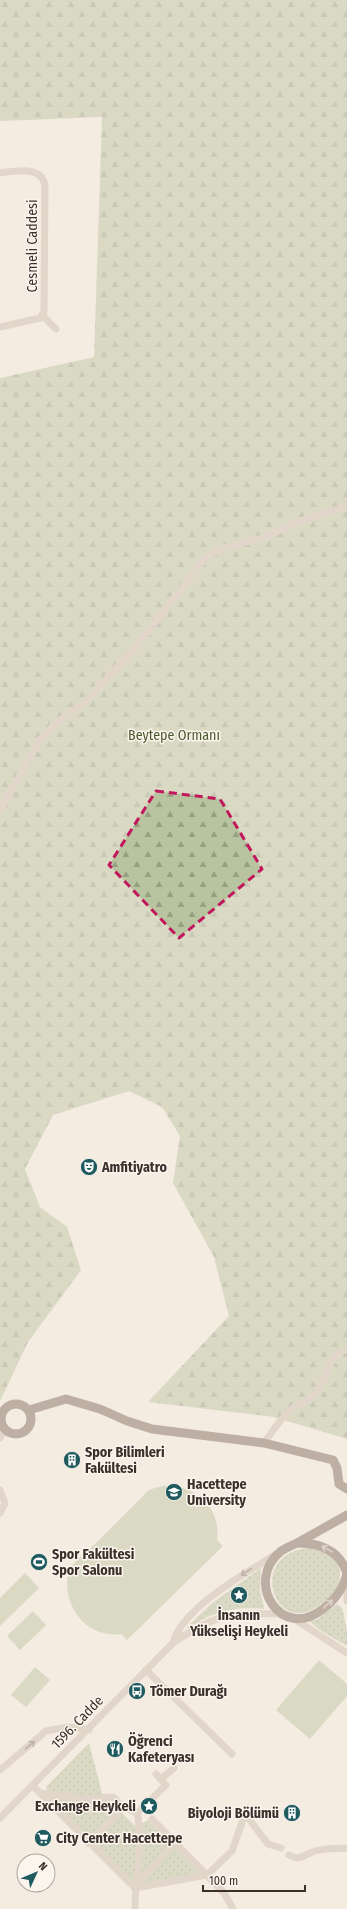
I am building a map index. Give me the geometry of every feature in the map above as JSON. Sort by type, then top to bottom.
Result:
[{"type":"main road","points":[[29,1410],[66,1399],[100,1409],[152,1429],[264,1443],[333,1460],[337,1468],[339,1484],[347,1489]]},
{"type":"main road","points":[[0,1402],[21,1404],[29,1410],[32,1420],[28,1429],[24,1432],[14,1434],[3,1426],[1,1420],[4,1411],[13,1404]]},
{"type":"main road","name":"1596. Cadde","points":[[296,1620],[283,1614],[272,1604],[265,1585],[268,1569],[280,1552],[347,1515]]},
{"type":"main road","points":[[296,1543],[317,1544],[330,1549],[340,1559],[347,1573],[344,1586],[328,1605],[313,1615],[296,1620]]},
{"type":"street","name":"Cesmeli Caddesi","points":[[0,173],[32,171],[40,173],[44,178],[44,308],[42,315]]},
{"type":"street","points":[[0,327],[40,318],[42,315],[56,329]]},
{"type":"street","points":[[0,810],[40,740],[54,725],[86,701],[136,648],[203,561],[216,552],[228,547],[263,538],[293,524],[347,506]]},
{"type":"street","points":[[264,1443],[275,1426],[290,1411],[315,1395],[329,1364],[342,1351],[347,1349]]},
{"type":"street","points":[[0,1438],[3,1426]]},
{"type":"street","points":[[0,1490],[5,1502],[0,1513]]},
{"type":"street","name":"1596. Cadde","points":[[173,1643],[182,1626],[194,1613],[228,1585],[280,1552]]},
{"type":"street","points":[[347,1579],[347,1601]]},
{"type":"street","name":"1596. Cadde","points":[[0,1818],[89,1730],[173,1643],[202,1624],[227,1615],[247,1613],[283,1614]]},
{"type":"street","points":[[296,1620],[347,1653]]},
{"type":"street","points":[[146,1670],[232,1754]]},
{"type":"street","points":[[0,1770],[46,1731],[67,1727],[89,1730]]},
{"type":"street","points":[[135,1909],[135,1888],[140,1848],[139,1811],[166,1784],[158,1777],[174,1768]]},
{"type":"street","points":[[33,1786],[88,1843],[135,1888]]},
{"type":"street","points":[[40,1793],[87,1799],[113,1797],[124,1807],[139,1811],[150,1817],[224,1893],[233,1909]]},
{"type":"street","points":[[88,1843],[124,1807]]},
{"type":"street","points":[[135,1888],[207,1875],[232,1850],[245,1814],[268,1844],[281,1848]]},
{"type":"street","points":[[135,1888],[174,1842]]},
{"type":"street","points":[[289,1855],[293,1858],[304,1857],[315,1851],[347,1848]]},
{"type":"highlighted area","points":[[156,791],[220,799],[262,869],[179,938],[109,865]]},
{"type":"green space","name":"Beytepe Ormanı","points":[[0,0],[347,0],[347,1439],[274,1417],[148,1402],[229,1316],[214,1257],[173,1183],[180,1136],[162,1107],[129,1091],[53,1115],[25,1169],[40,1207],[67,1227],[81,1270],[28,1342],[0,1401],[0,378],[94,357],[102,117],[0,121]]},
{"type":"green space","points":[[171,1485],[191,1491],[199,1496],[212,1510],[216,1519],[217,1540],[223,1546],[127,1640],[121,1634],[109,1634],[97,1631],[82,1621],[71,1605],[67,1584],[73,1565],[149,1490]]},
{"type":"green space","points":[[309,1548],[324,1553],[335,1560],[340,1572],[340,1579],[337,1588],[331,1596],[317,1607],[301,1613],[288,1611],[279,1602],[273,1590],[273,1577],[278,1563],[290,1553]]},
{"type":"green space","points":[[261,1568],[260,1590],[264,1609],[244,1608],[224,1611],[206,1618],[188,1629],[187,1627],[211,1604]]},
{"type":"green space","points":[[25,1573],[39,1588],[0,1626],[0,1598]]},
{"type":"green space","points":[[337,1604],[342,1608],[347,1630],[347,1646],[321,1631],[309,1621],[318,1619]]},
{"type":"green space","points":[[33,1611],[46,1625],[20,1650],[7,1636]]},
{"type":"green space","points":[[319,1660],[347,1684],[347,1696],[310,1739],[276,1710]]},
{"type":"green space","points":[[35,1667],[50,1680],[26,1707],[11,1695]]},
{"type":"green space","points":[[89,1743],[102,1793],[136,1827],[148,1820],[201,1874],[142,1885],[131,1882],[51,1800],[46,1787]]},
{"type":"place","name":"Amfitiyatro","points":[[89,1167]]},
{"type":"place","name":"Spor Bilimleri Fakültesi","points":[[72,1460]]},
{"type":"place","name":"Hacettepe University","points":[[174,1492]]},
{"type":"place","name":"Spor Fakültesi Spor Salonu","points":[[39,1562]]},
{"type":"place","name":"İnsanın Yükselişi Heykeli","points":[[239,1595]]},
{"type":"place","name":"Tömer Durağı","points":[[137,1691]]},
{"type":"place","name":"Öğrenci Kafeteryası","points":[[115,1749]]},
{"type":"place","name":"Exchange Heykeli","points":[[149,1806]]},
{"type":"place","name":"Biyoloji Bölümü","points":[[292,1813]]},
{"type":"place","name":"City Center Hacettepe","points":[[43,1838]]}]
